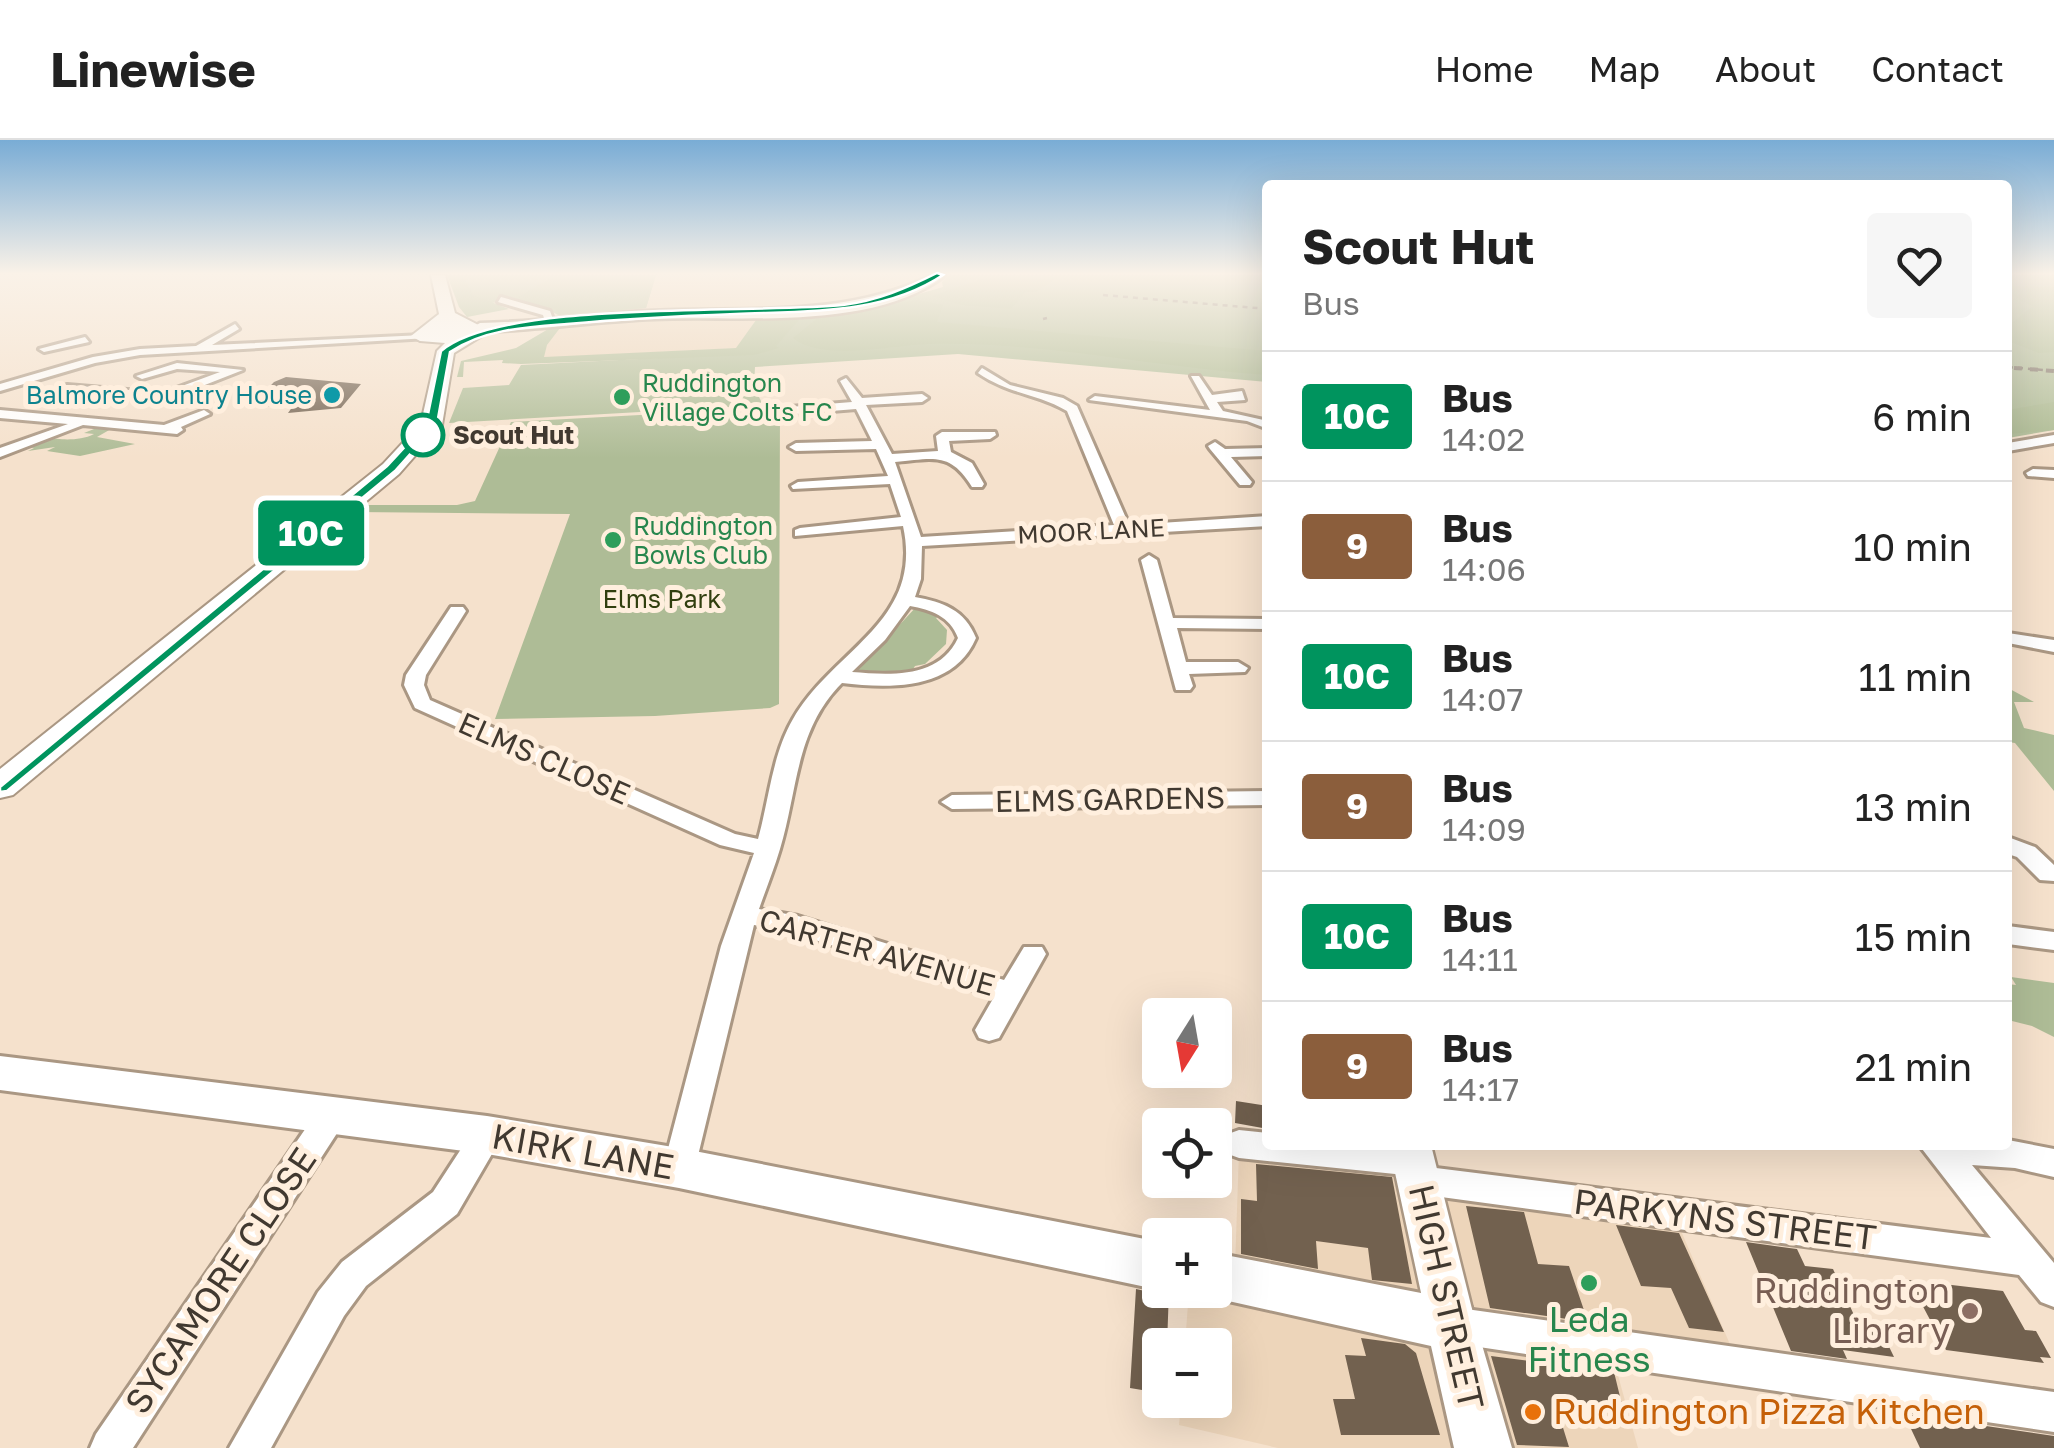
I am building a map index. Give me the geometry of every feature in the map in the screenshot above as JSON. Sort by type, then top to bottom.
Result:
[{"type":"main road","points":[[0,787],[391,469],[432,424],[448,336]]},
{"type":"main road","name":"KIRK LANE","points":[[0,1073],[487,1135],[679,1168],[1142,1262]]},
{"type":"main road","points":[[1232,1280],[1452,1325]]},
{"type":"main road","name":"HIGH STREET","points":[[1452,1325],[1483,1448]]},
{"type":"street","points":[[194,350],[223,336]]},
{"type":"street","points":[[1,387],[93,360],[140,352],[237,350],[401,336]]},
{"type":"street","points":[[44,349],[85,340]]},
{"type":"street","points":[[64,345],[93,360]]},
{"type":"street","points":[[227,368],[237,350]]},
{"type":"street","points":[[67,388],[168,396],[236,370],[177,366],[142,376]]},
{"type":"street","points":[[982,371],[996,382],[1059,400],[1074,409],[1074,418],[1124,530]]},
{"type":"street","points":[[1195,378],[1219,414]]},
{"type":"street","points":[[679,1168],[743,915],[768,850],[792,743],[802,720],[836,676],[881,631],[905,600],[914,577],[912,532],[894,480],[851,380],[831,382]]},
{"type":"street","points":[[56,420],[128,394]]},
{"type":"street","points":[[1211,400],[1241,397],[1238,394]]},
{"type":"street","points":[[794,410],[916,399],[928,413]]},
{"type":"street","points":[[1095,400],[1219,414],[1262,424]]},
{"type":"street","points":[[0,414],[171,430],[204,414]]},
{"type":"street","points":[[0,452],[83,422]]},
{"type":"street","points":[[796,447],[882,452],[990,434]]},
{"type":"street","points":[[2012,446],[2054,438]]},
{"type":"street","points":[[940,443],[960,460],[969,479]]},
{"type":"street","points":[[1244,482],[1218,450],[1262,452]]},
{"type":"street","points":[[2034,474],[2052,469]]},
{"type":"street","points":[[798,486],[894,480]]},
{"type":"street","name":"MOOR LANE","points":[[800,532],[1124,530],[1262,521]]},
{"type":"street","points":[[1149,560],[1181,677],[1238,668]]},
{"type":"street","points":[[836,676],[899,680],[938,670],[961,655],[967,638],[961,623],[937,607],[905,600]]},
{"type":"street","name":"ELMS CLOSE","points":[[456,611],[416,675],[414,685],[422,704],[728,840],[768,850]]},
{"type":"street","points":[[1165,623],[1262,624]]},
{"type":"street","points":[[2012,639],[2054,646]]},
{"type":"street","name":"ELMS GARDENS","points":[[952,802],[1262,798]]},
{"type":"street","points":[[2012,847],[2026,852],[2049,874]]},
{"type":"street","name":"CARTER AVENUE","points":[[743,915],[789,922],[1010,992]]},
{"type":"street","points":[[2012,936],[2054,941]]},
{"type":"street","name":"CARTER AVENUE","points":[[989,1030],[1033,954]]},
{"type":"street","name":"SYCAMORE CLOSE","points":[[110,1448],[332,1114]]},
{"type":"street","points":[[250,1448],[331,1304],[354,1274],[446,1203],[487,1135]]},
{"type":"street","name":"PARKYNS STREET","points":[[1240,1144],[1262,1146]]},
{"type":"street","name":"PARKYNS STREET","points":[[1298,1150],[1414,1162],[2046,1278]]},
{"type":"street","points":[[1940,1150],[2046,1278]]},
{"type":"street","points":[[1964,1150],[2015,1154],[2054,1163]]},
{"type":"street","name":"HIGH STREET","points":[[1414,1162],[1452,1325]]},
{"type":"street","points":[[1452,1325],[2054,1412]]},
{"type":"shaded area","points":[[553,336],[745,336],[737,348],[543,358]]},
{"type":"shaded area","points":[[1239,1151],[1401,1172],[1678,1224],[1748,1386],[1616,1368],[1638,1448],[1278,1448],[1179,1425],[1180,1418],[1232,1418],[1232,1328],[1186,1328],[1188,1308],[1232,1308]]},
{"type":"green space","points":[[536,336],[554,336],[544,357],[736,348],[745,336],[785,336],[776,346],[779,348],[754,355],[521,364],[502,363],[503,360],[464,362],[463,377],[457,377],[461,361],[516,348]]},
{"type":"green space","points":[[771,336],[1262,336],[1262,382],[958,354],[755,367],[754,387],[763,405],[449,423],[463,388],[509,385],[521,365],[757,353]]},
{"type":"green space","points":[[1097,336],[1262,351],[1262,375],[1013,346],[929,344],[839,351],[806,345],[793,338]]},
{"type":"green space","points":[[2012,336],[2054,336],[2054,430],[2012,437]]},
{"type":"green space","points":[[2012,336],[2054,336],[2054,352],[2039,353],[2012,343]]},
{"type":"green space","points":[[2054,402],[2054,430],[2012,434],[2012,409]]},
{"type":"green space","name":"Elms Park","points":[[780,409],[779,704],[770,708],[655,716],[495,719],[570,514],[355,512],[363,505],[457,505],[475,501],[511,422]]},
{"type":"green space","points":[[99,427],[111,429],[97,437],[135,444],[80,456],[47,451],[55,447],[28,451],[34,448],[28,447],[51,438],[88,437],[94,434],[84,433]]},
{"type":"green space","points":[[917,606],[944,614],[936,618],[947,630],[946,644],[910,674],[855,673]]},
{"type":"green space","points":[[2012,690],[2034,702],[2014,702],[2024,728],[2054,735],[2054,791],[2015,743]]},
{"type":"green space","points":[[2012,977],[2054,983],[2054,1037],[2012,1021],[2012,984],[2016,985]]},
{"type":"building","name":"Balmore Country House","points":[[286,377],[361,384],[341,408],[288,413],[293,406],[250,407],[274,382]]},
{"type":"building","points":[[1236,1101],[1262,1105],[1262,1128],[1235,1123]]},
{"type":"building","points":[[1256,1164],[1392,1177],[1412,1284],[1372,1280],[1368,1248],[1316,1241],[1318,1269],[1241,1254],[1241,1199],[1257,1201]]},
{"type":"building","points":[[1466,1206],[1524,1212],[1538,1264],[1569,1266],[1588,1322],[1490,1308]]},
{"type":"building","points":[[1616,1225],[1679,1233],[1724,1332],[1689,1328],[1671,1288],[1641,1286]]},
{"type":"building","points":[[1746,1242],[1797,1249],[1805,1266],[1833,1269],[1859,1326],[1880,1328],[1894,1357],[1843,1350],[1847,1359],[1791,1351]]},
{"type":"building","name":"Ruddington Library","points":[[1909,1280],[2003,1291],[2025,1330],[2036,1331],[2051,1358],[2040,1357],[2044,1363],[1946,1350]]},
{"type":"building","points":[[1136,1289],[1142,1290],[1142,1308],[1168,1308],[1168,1328],[1142,1328],[1142,1390],[1130,1388]]},
{"type":"building","points":[[1361,1338],[1405,1344],[1416,1353],[1440,1435],[1341,1435],[1333,1399],[1355,1399],[1345,1355],[1366,1356]]},
{"type":"building","points":[[1491,1356],[1614,1372],[1623,1409],[1555,1402],[1569,1447],[1517,1445]]},
{"type":"building","points":[[1904,1414],[2054,1436],[2054,1448],[1920,1448]]},
{"type":"railway","points":[[2012,367],[2043,370]]},
{"type":"railway","points":[[2014,368],[2054,371]]},
{"type":"bus line","name":"10C","points":[[0,787],[391,469],[432,424],[446,351],[469,336]]},
{"type":"place","name":"Balmore Country House","points":[[332,395]]},
{"type":"place","name":"Ruddington Village Colts FC","points":[[622,397]]},
{"type":"place","name":"Scout Hut","points":[[423,435]]},
{"type":"place","name":"Ruddington Bowls Club","points":[[613,540]]},
{"type":"place","name":"Leda Fitness","points":[[1589,1283]]},
{"type":"place","name":"Ruddington Library","points":[[1970,1311]]},
{"type":"place","name":"Ruddington Pizza Kitchen","points":[[1533,1412]]}]
